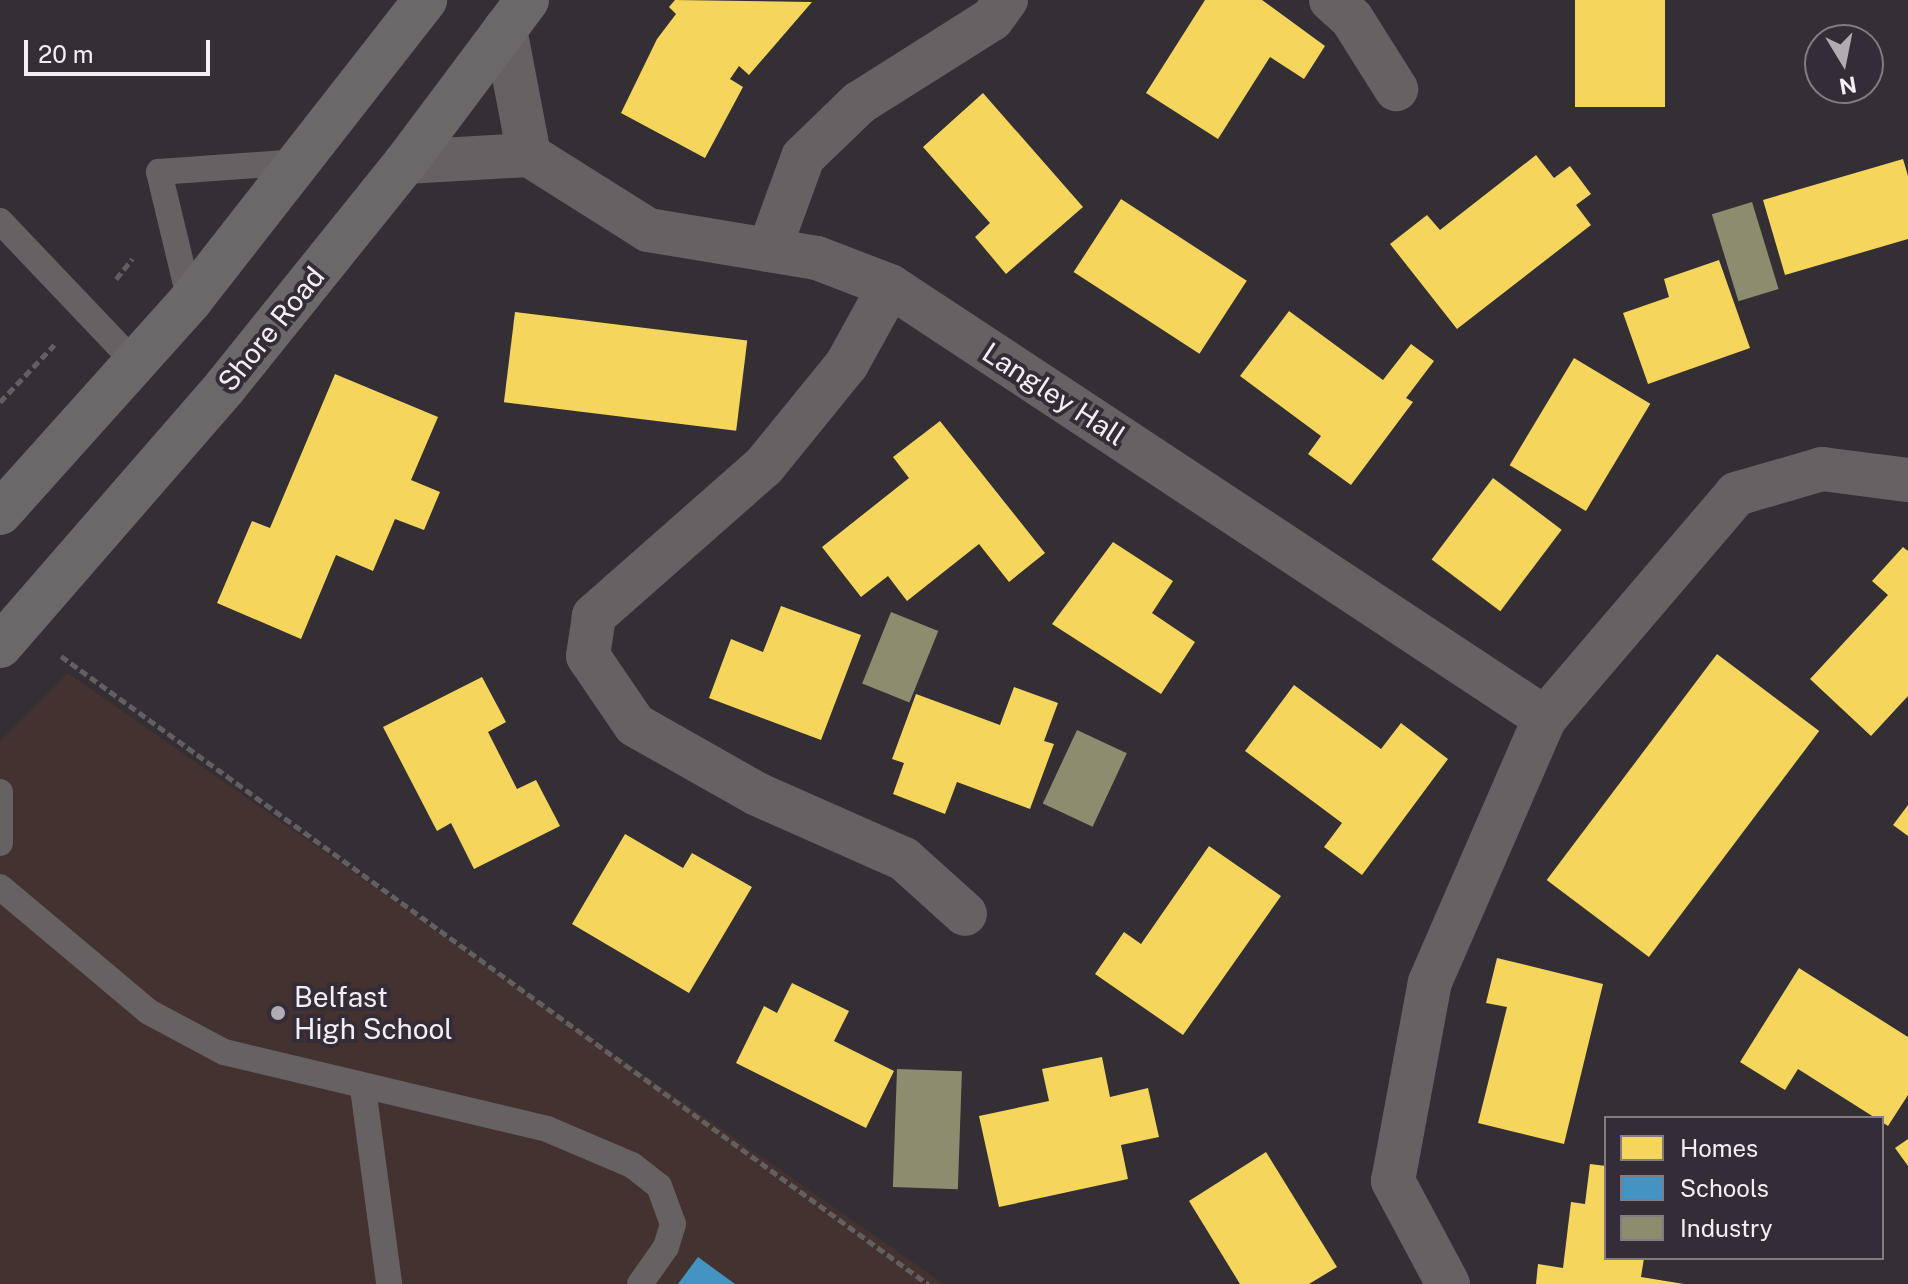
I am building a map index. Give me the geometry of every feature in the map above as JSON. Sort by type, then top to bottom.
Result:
[{"type":"highway","points":[[6,500],[136,364],[190,301],[425,0]]},
{"type":"highway","name":"Shore Road","points":[[10,636],[225,387],[406,162],[516,15]]},
{"type":"street","points":[[769,250],[803,157],[859,103],[992,19],[1006,0]]},
{"type":"street","points":[[1331,0],[1352,19],[1396,89]]},
{"type":"street","points":[[406,162],[529,155],[516,15]]},
{"type":"street","name":"Langley Hall","points":[[529,155],[648,230],[817,258],[890,286],[1545,718]]},
{"type":"street","points":[[890,286],[847,364],[764,466],[594,616],[588,656],[635,725],[757,794],[904,859],[965,914]]},
{"type":"street","points":[[1448,1284],[1393,1181],[1430,982],[1545,718],[1736,494],[1822,469],[1908,480]]},
{"type":"lane","points":[[190,301],[159,172],[299,162]]},
{"type":"lane","points":[[0,221],[136,364]]},
{"type":"lane","points":[[0,792],[0,843]]},
{"type":"lane","points":[[0,887],[149,1012],[224,1052],[363,1088],[547,1129],[632,1165],[659,1186],[673,1224],[666,1247],[640,1284]]},
{"type":"lane","points":[[363,1088],[389,1284]]},
{"type":"path","points":[[10,636],[928,1284]]},
{"type":"shaded area","name":"Belfast High School","points":[[68,673],[944,1284],[0,1284],[0,741]]},
{"type":"building: Homes","points":[[675,0],[812,2],[749,75],[739,66],[730,79],[743,87],[705,158],[621,113],[657,39],[676,14],[669,7]]},
{"type":"building: Homes","points":[[1205,0],[1262,0],[1325,46],[1304,79],[1270,57],[1218,139],[1146,93]]},
{"type":"building: Homes","points":[[1575,0],[1665,0],[1665,107],[1575,107]]},
{"type":"building: Homes","points":[[983,93],[1083,207],[1006,274],[975,237],[990,223],[923,147]]},
{"type":"building: Homes","points":[[1536,155],[1554,178],[1570,166],[1591,194],[1576,205],[1591,225],[1457,329],[1390,244],[1427,215],[1440,230]]},
{"type":"building: Homes","points":[[1903,159],[1908,176],[1908,239],[1785,275],[1763,200]]},
{"type":"building: Homes","points":[[1121,199],[1247,281],[1199,354],[1074,272]]},
{"type":"building: Homes","points":[[1719,260],[1750,348],[1648,384],[1623,313],[1669,297],[1664,279]]},
{"type":"building: Homes","points":[[1289,311],[1383,380],[1411,344],[1434,361],[1406,398],[1413,402],[1351,485],[1308,454],[1321,436],[1240,376]]},
{"type":"building: Homes","points":[[515,312],[747,341],[736,431],[504,402]]},
{"type":"building: Homes","points":[[1574,358],[1650,404],[1586,511],[1510,465]]},
{"type":"building: Homes","points":[[335,374],[438,417],[411,480],[440,492],[424,530],[395,519],[373,571],[336,555],[301,639],[217,603],[252,521],[270,528]]},
{"type":"building: Homes","points":[[940,421],[1045,553],[1009,582],[979,544],[907,601],[888,576],[861,597],[822,547],[909,478],[893,457]]},
{"type":"building: Homes","points":[[1493,478],[1562,530],[1500,611],[1432,559]]},
{"type":"building: Homes","points":[[1113,542],[1173,581],[1152,613],[1195,642],[1161,694],[1052,624]]},
{"type":"building: Homes","points":[[1903,547],[1908,551],[1908,696],[1871,736],[1810,679],[1888,595],[1872,581]]},
{"type":"building: Homes","points":[[781,606],[861,635],[821,740],[709,698],[731,639],[763,652]]},
{"type":"building: Homes","points":[[1717,654],[1819,731],[1649,957],[1547,880]]},
{"type":"building: Homes","points":[[482,677],[506,722],[488,732],[517,789],[536,780],[560,826],[474,869],[451,823],[437,831],[383,727]]},
{"type":"building: Homes","points":[[1294,685],[1381,749],[1401,723],[1448,759],[1362,875],[1324,847],[1342,823],[1245,751]]},
{"type":"building: Homes","points":[[1014,687],[1058,703],[1044,741],[1054,744],[1030,809],[957,782],[945,814],[893,794],[904,763],[892,759],[916,694],[1000,725]]},
{"type":"building: Homes","points":[[1908,805],[1908,836],[1893,825]]},
{"type":"building: Homes","points":[[625,834],[683,868],[692,853],[752,887],[689,993],[572,924]]},
{"type":"building: Homes","points":[[1209,846],[1281,896],[1183,1035],[1095,974],[1124,932],[1141,944]]},
{"type":"building: Homes","points":[[1497,958],[1603,984],[1564,1144],[1478,1123],[1507,1007],[1486,1003]]},
{"type":"building: Homes","points":[[1799,968],[1908,1037],[1908,1095],[1888,1126],[1884,1123],[1884,1116],[1872,1116],[1798,1069],[1785,1090],[1740,1062]]},
{"type":"building: Homes","points":[[792,983],[849,1011],[834,1041],[894,1071],[866,1128],[736,1063],[764,1006],[777,1013]]},
{"type":"building: Homes","points":[[1102,1057],[1110,1097],[1148,1088],[1159,1137],[1121,1145],[1128,1179],[999,1207],[979,1116],[1049,1101],[1042,1069]]},
{"type":"building: Homes","points":[[1908,1139],[1908,1166],[1895,1148]]},
{"type":"building: Homes","points":[[1266,1152],[1337,1267],[1309,1284],[1240,1284],[1189,1201]]},
{"type":"building: Homes","points":[[1590,1164],[1604,1166],[1604,1260],[1644,1260],[1641,1277],[1684,1284],[1536,1284],[1538,1264],[1563,1268],[1571,1202],[1585,1204]]},
{"type":"building: Schools","points":[[698,1257],[735,1284],[678,1284]]},
{"type":"building: Industry","points":[[1752,202],[1779,289],[1738,301],[1712,214]]},
{"type":"building: Industry","points":[[891,612],[938,631],[909,702],[862,683]]},
{"type":"building: Industry","points":[[1077,730],[1127,753],[1093,827],[1043,803]]},
{"type":"building: Industry","points":[[897,1069],[962,1071],[958,1189],[893,1187]]},
{"type":"place","name":"Belfast High School","points":[[278,1013]]}]
